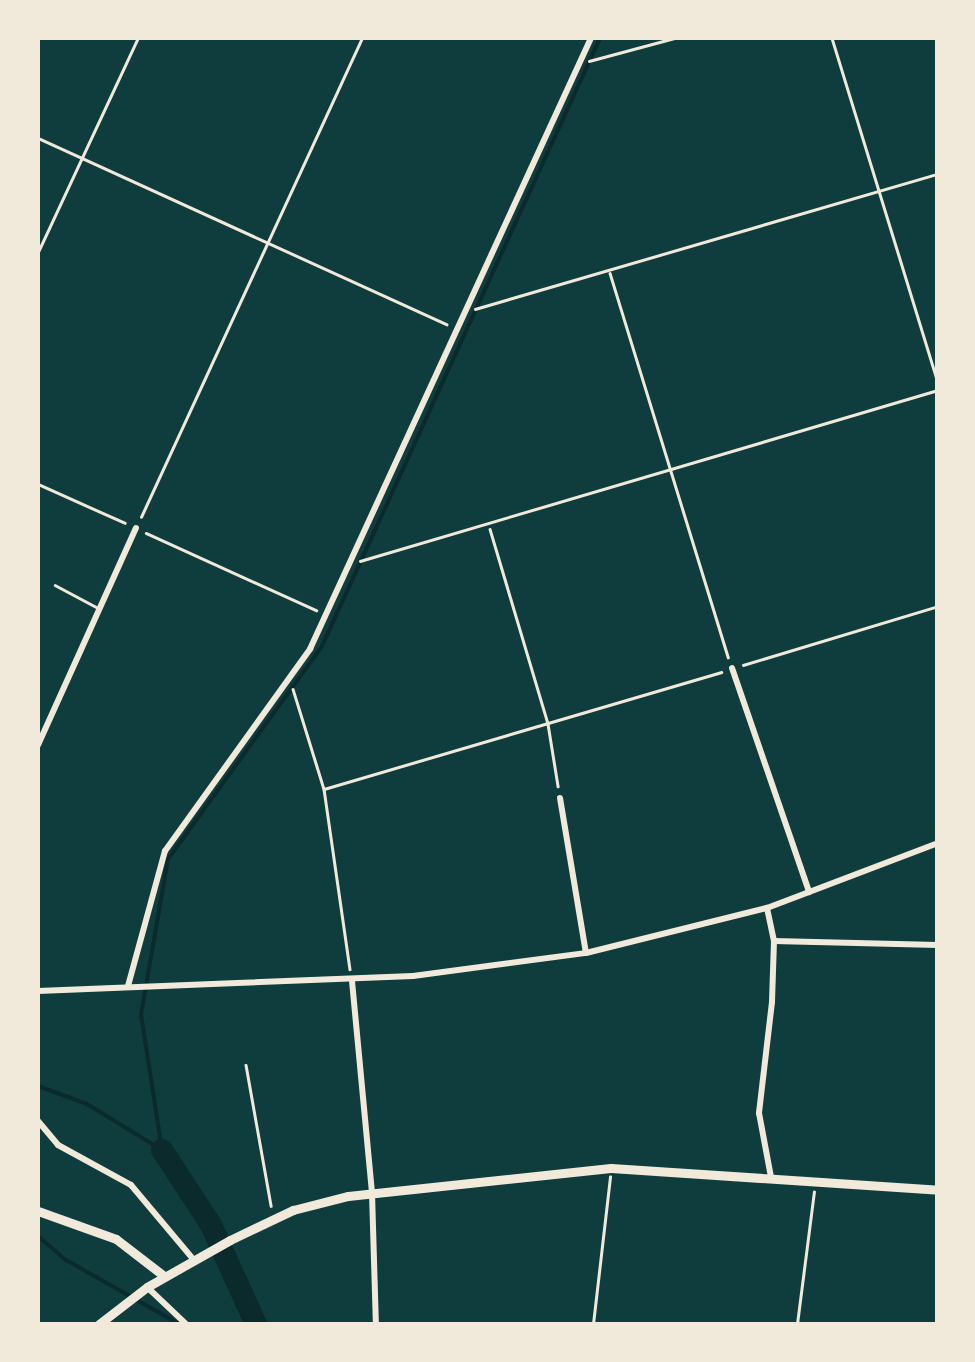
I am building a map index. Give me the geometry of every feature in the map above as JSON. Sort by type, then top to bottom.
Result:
[{"type":"main road","points":[[100,1324],[164,1276],[273,1218],[372,1192],[611,1168],[938,1190]]},
{"type":"main road","points":[[38,1210],[116,1239],[164,1276]]},
{"type":"street","points":[[128,986],[165,851],[289,678],[326,615],[590,38]]},
{"type":"street","points":[[38,745],[136,528]]},
{"type":"street","points":[[732,668],[809,892]]},
{"type":"street","points":[[560,798],[586,953]]},
{"type":"street","points":[[38,991],[352,981],[586,953],[767,908],[938,843]]},
{"type":"street","points":[[767,908],[774,941],[759,1113],[771,1177]]},
{"type":"street","points":[[774,941],[938,945]]},
{"type":"street","points":[[352,981],[372,1192],[376,1324]]},
{"type":"street","points":[[38,1122],[58,1145],[131,1186],[194,1260]]},
{"type":"street","points":[[147,1287],[186,1324]]},
{"type":"lane","points":[[55,585],[98,609]]},
{"type":"path","points":[[38,252],[138,38]]},
{"type":"path","points":[[136,528],[362,38]]},
{"type":"path","points":[[580,61],[674,38]]},
{"type":"path","points":[[832,38],[938,382]]},
{"type":"path","points":[[38,138],[458,329]]},
{"type":"path","points":[[483,312],[938,174]]},
{"type":"path","points":[[610,272],[732,668]]},
{"type":"path","points":[[354,560],[368,563],[938,390]]},
{"type":"path","points":[[38,484],[326,615]]},
{"type":"path","points":[[489,527],[548,724],[560,798]]},
{"type":"path","points":[[324,789],[938,606]]},
{"type":"path","points":[[289,678],[324,789],[352,981]]},
{"type":"path","points":[[246,1064],[273,1218]]},
{"type":"path","points":[[593,1324],[611,1168]]},
{"type":"path","points":[[797,1324],[816,1181]]},
{"type":"waterway","points":[[162,1150],[141,1015],[168,859],[322,646],[600,38]]},
{"type":"waterway","points":[[38,1086],[87,1104],[162,1150]]},
{"type":"waterway","points":[[162,1150],[211,1225],[256,1324]]},
{"type":"waterway","points":[[38,1236],[66,1260],[179,1324]]}]
